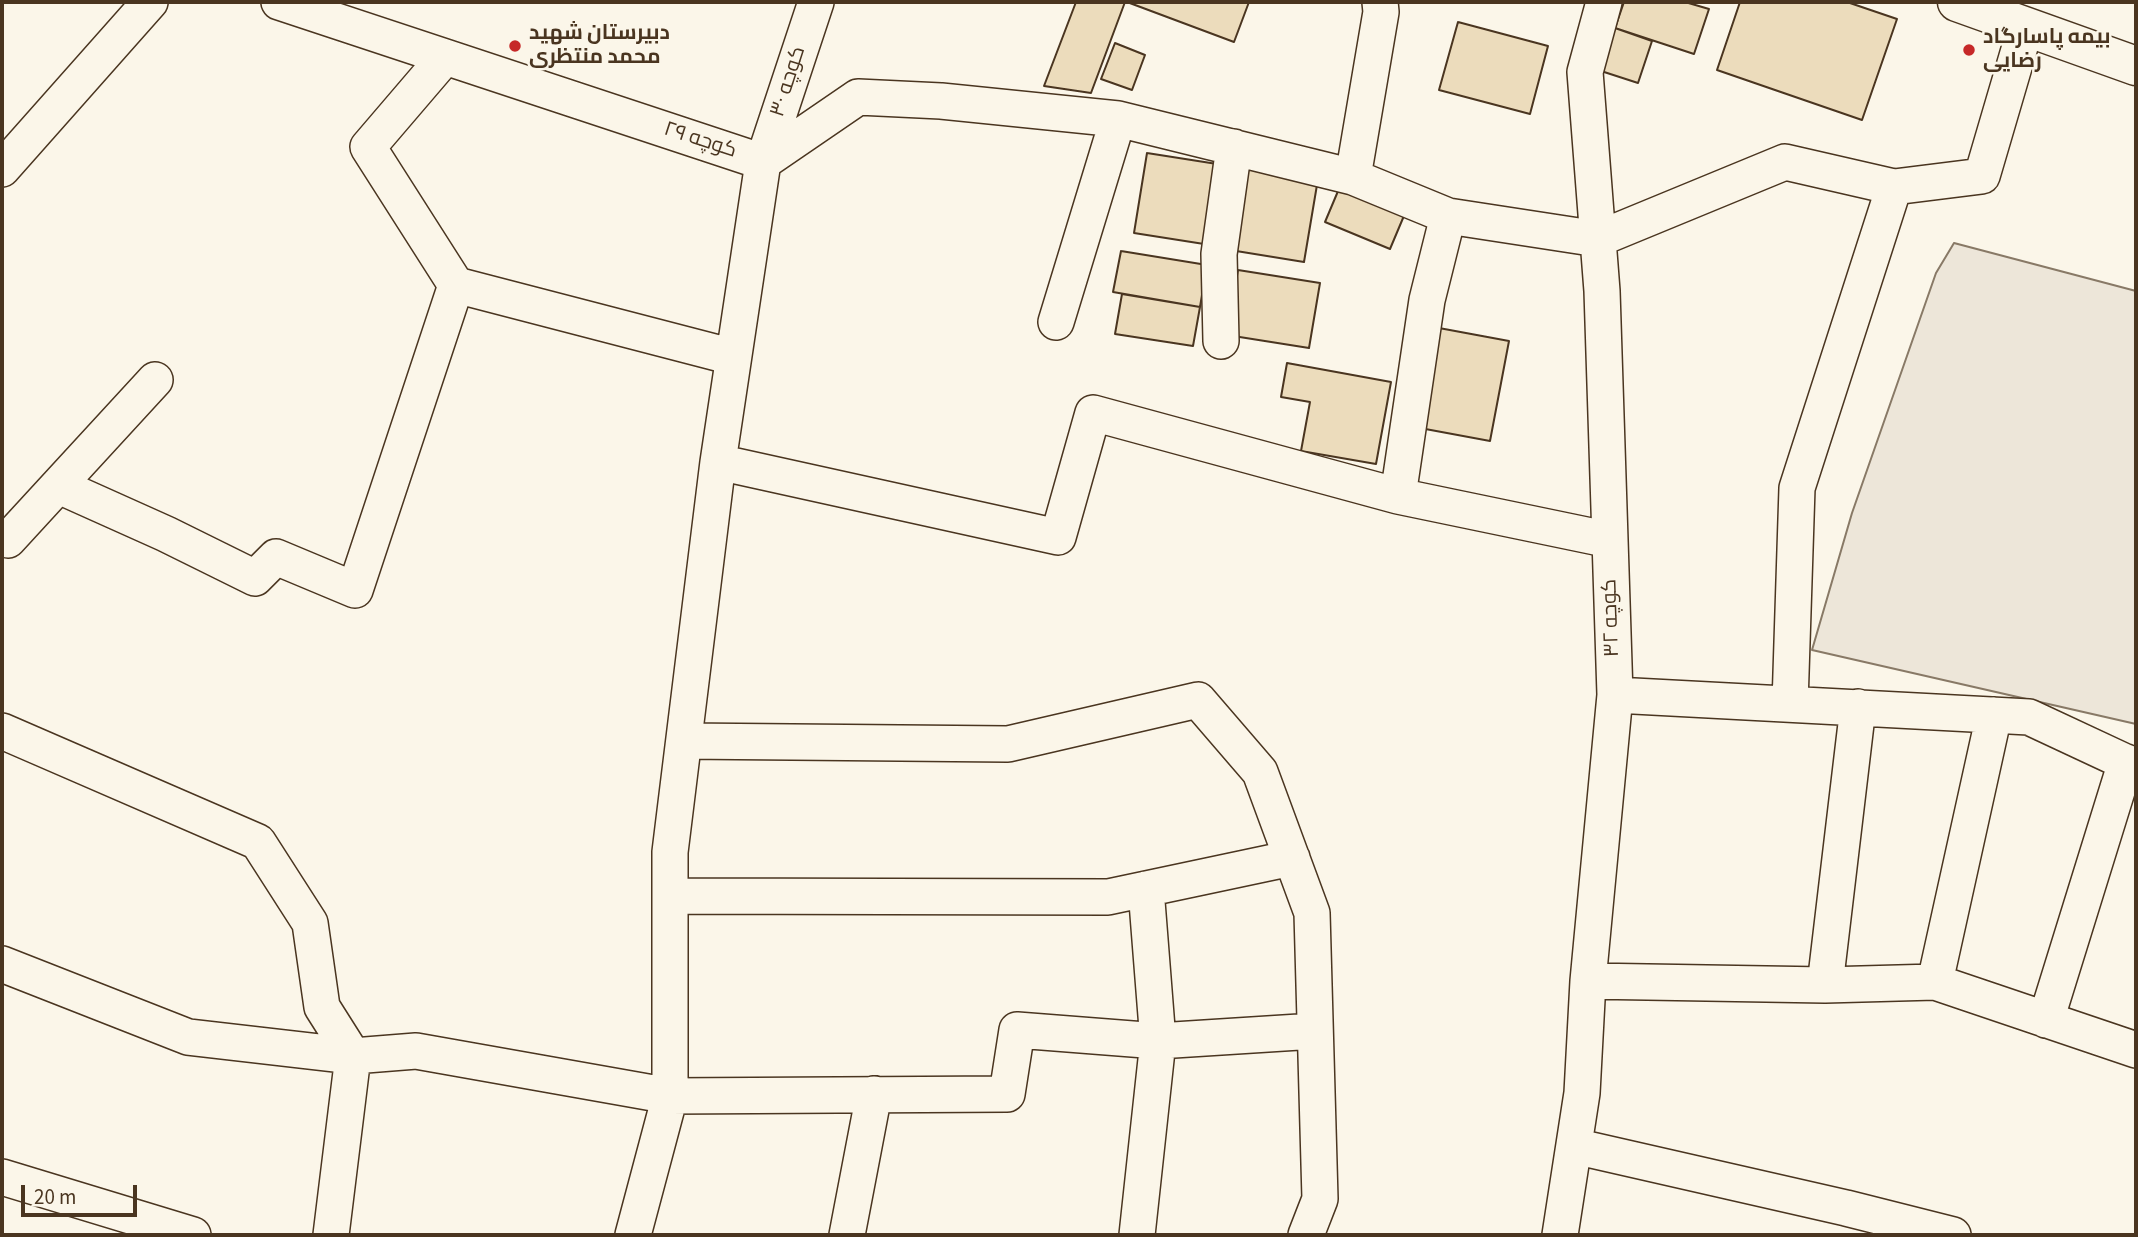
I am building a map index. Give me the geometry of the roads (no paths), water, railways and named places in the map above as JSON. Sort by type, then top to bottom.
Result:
[{"type":"main road","points":[[1957,2],[2136,66]]},
{"type":"street","points":[[2,169],[150,2]]},
{"type":"street","name":"کوچه ۲۹","points":[[279,2],[763,162],[858,97],[941,101],[1118,119],[1353,177],[1448,216],[1598,239]]},
{"type":"street","name":"کوچه ۳۰","points":[[633,1235],[670,1096],[670,852],[733,358],[763,162],[816,2]]},
{"type":"street","points":[[1353,177],[1381,12],[1380,2]]},
{"type":"street","name":"کوچه ۳۲","points":[[1560,1235],[1582,1093],[1588,981],[1615,695],[1602,291],[1586,72],[1604,2]]},
{"type":"street","points":[[1598,239],[1785,162],[1894,187],[1982,176],[2026,26]]},
{"type":"street","points":[[445,57],[368,147],[456,285],[733,358]]},
{"type":"street","points":[[1056,322],[1118,119]]},
{"type":"street","points":[[1221,341],[1219,254],[1234,147]]},
{"type":"street","points":[[1790,704],[1797,488],[1894,187]]},
{"type":"street","points":[[1398,496],[1427,300],[1448,216]]},
{"type":"street","points":[[59,485],[256,578],[276,557],[355,590],[456,285]]},
{"type":"street","points":[[4,543],[155,380]]},
{"type":"street","points":[[718,461],[1058,537],[1093,413],[1398,496],[1610,540]]},
{"type":"street","points":[[1615,695],[2029,716],[2131,764],[2046,1020]]},
{"type":"street","points":[[684,741],[1008,744],[1198,701],[1260,772],[1312,913],[1320,1199],[1306,1235]]},
{"type":"street","points":[[1825,985],[1858,708]]},
{"type":"street","points":[[1935,982],[1994,715]]},
{"type":"street","points":[[2,731],[258,842],[310,923],[323,1007],[353,1056],[331,1235]]},
{"type":"street","points":[[670,896],[1108,897],[1292,858]]},
{"type":"street","points":[[1137,1235],[1158,1041],[1146,889]]},
{"type":"street","points":[[2,964],[188,1037],[353,1056],[416,1051],[670,1096],[1007,1094],[1017,1030],[1158,1041],[1315,1031]]},
{"type":"street","points":[[1588,981],[1825,985],[1935,982],[2136,1050]]},
{"type":"street","points":[[847,1235],[874,1094]]},
{"type":"street","points":[[1574,1146],[1843,1222],[1953,1235]]},
{"type":"street","points":[[4,1183],[179,1233]]},
{"type":"place","name":"دبیرستان شهید محمد منتظری","points":[[515,46]]},
{"type":"place","name":"بیمه پاسارگاد رضایی","points":[[1969,50]]}]
